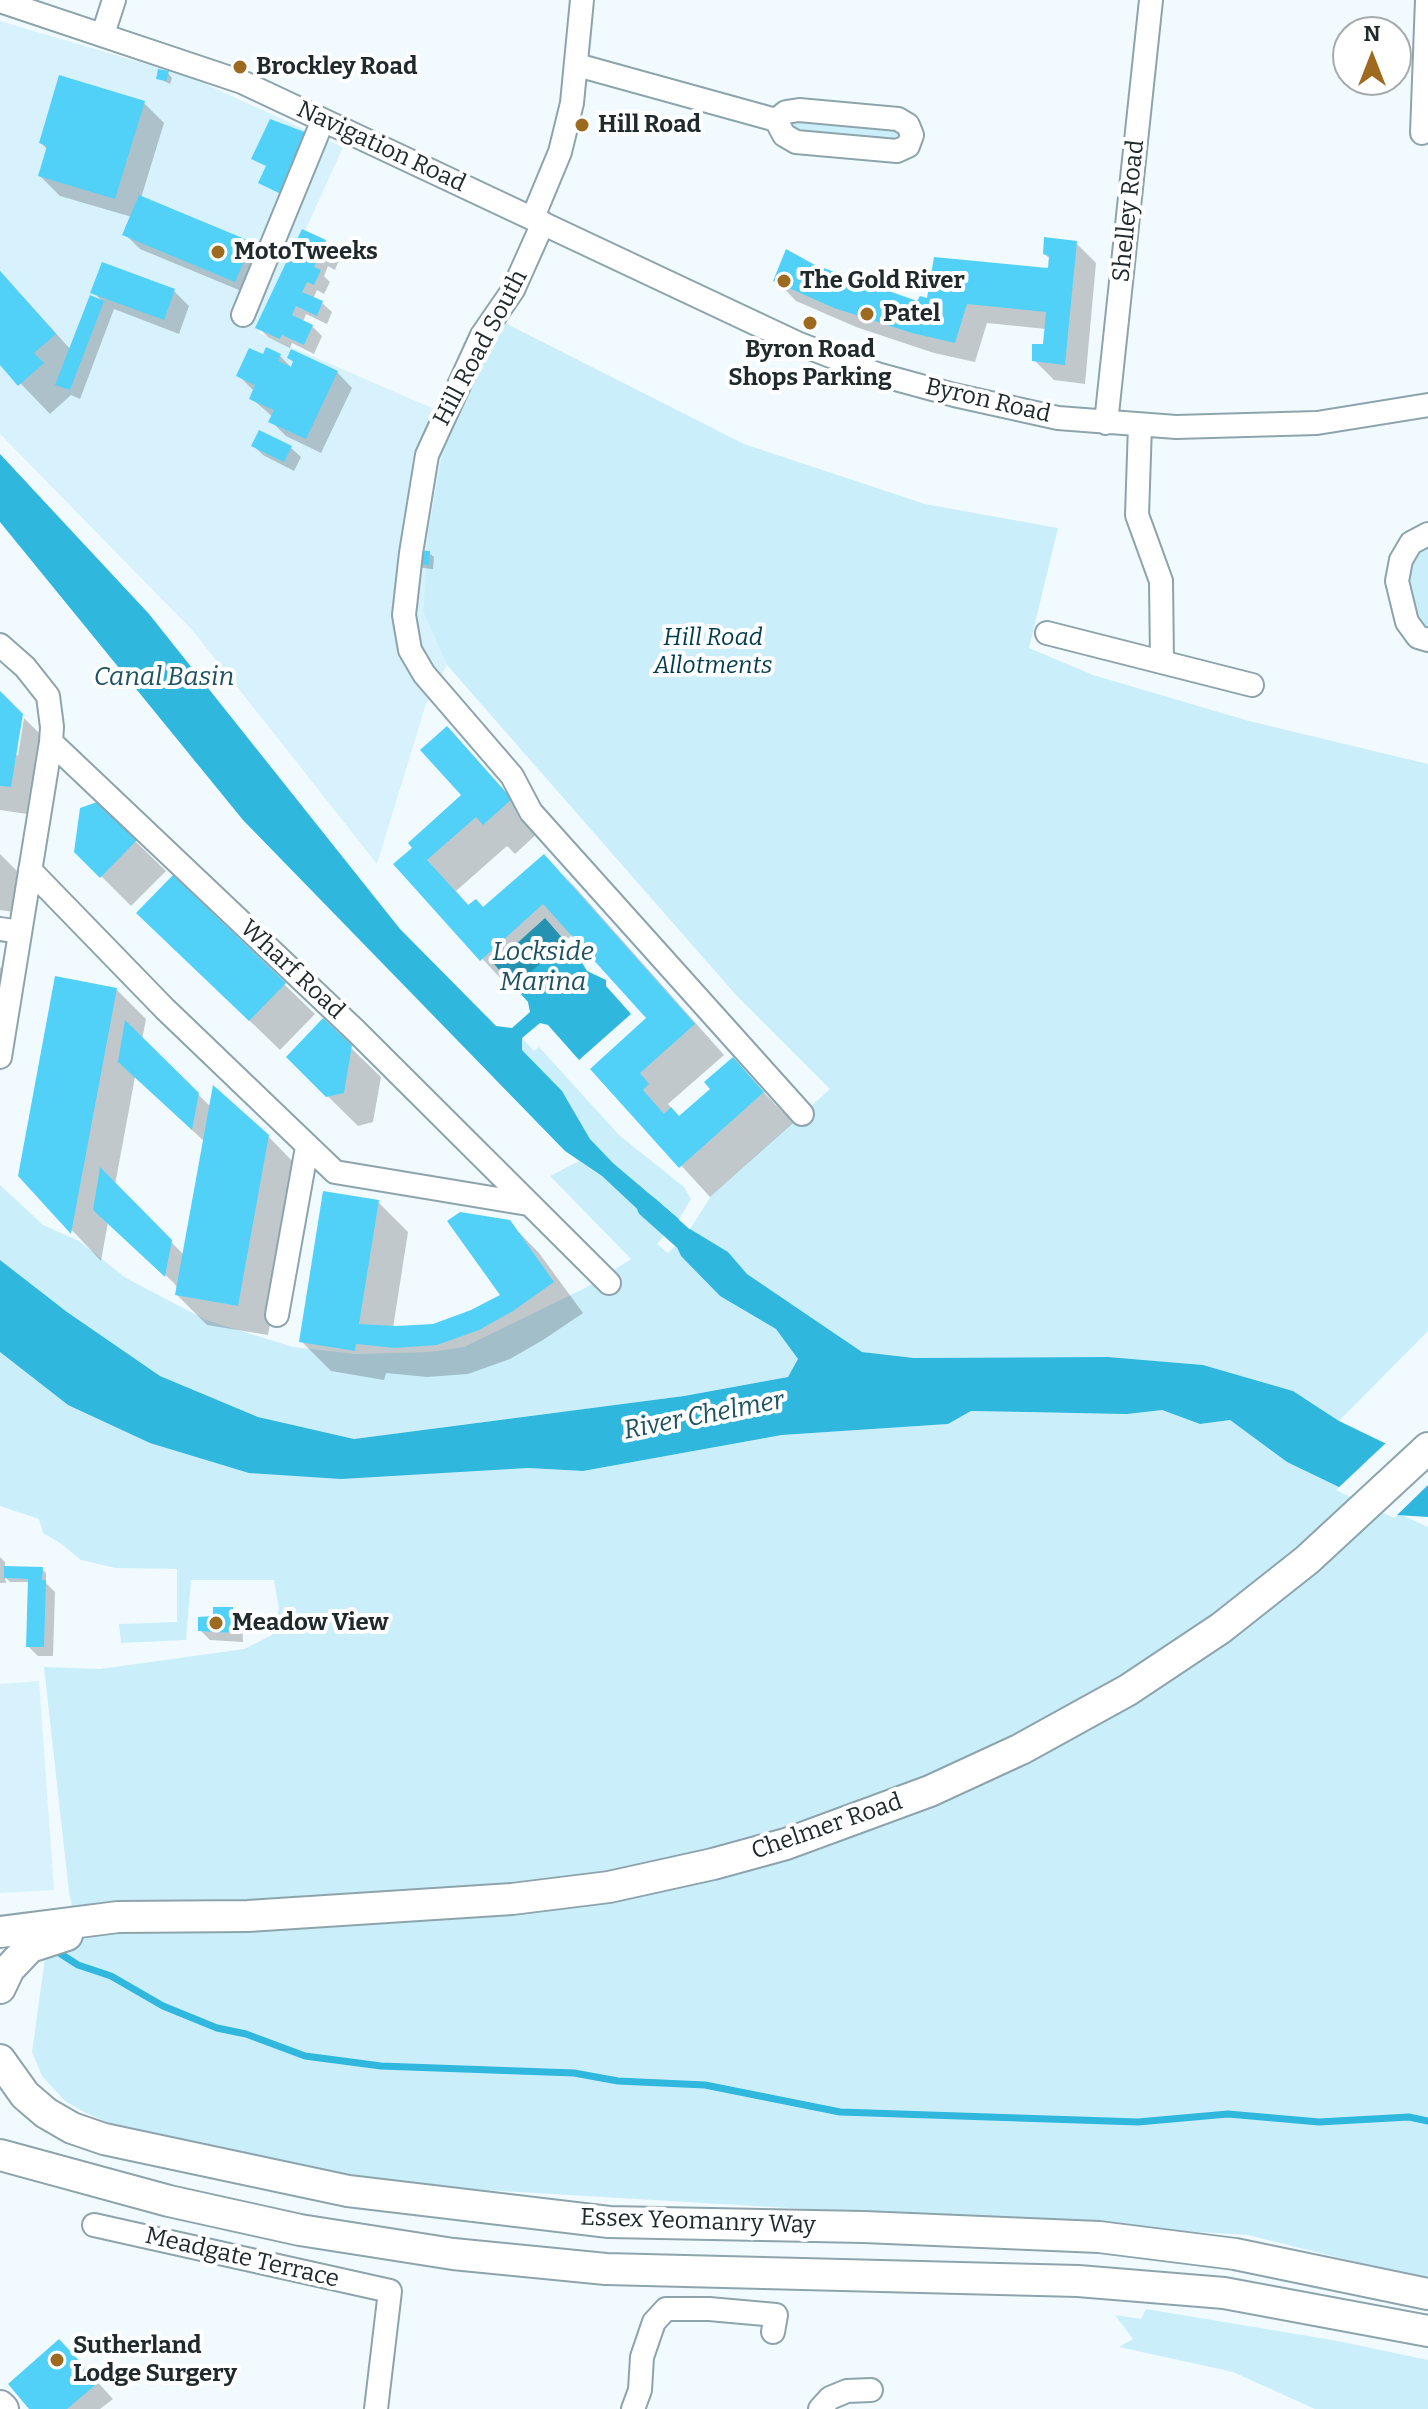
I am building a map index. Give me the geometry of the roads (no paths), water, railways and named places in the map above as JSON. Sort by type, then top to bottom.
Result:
[{"type":"main road","name":"Chelmer Road","points":[[0,1932],[118,1917],[248,1916],[512,1899],[609,1887],[786,1844],[930,1791],[1021,1749],[1128,1690],[1221,1628],[1307,1560],[1428,1448]]},
{"type":"main road","points":[[0,1915],[41,1913],[118,1917]]},
{"type":"main road","name":"Chelmer Road","points":[[0,1988],[9,1969],[30,1947],[118,1917]]},
{"type":"main road","name":"Essex Yeomanry Way","points":[[0,2060],[25,2095],[46,2113],[72,2128],[104,2139],[348,2191],[609,2222],[864,2227],[1099,2237],[1235,2254],[1428,2294]]},
{"type":"main road","name":"Essex Yeomanry Way","points":[[0,2155],[169,2201],[300,2230],[453,2254],[606,2269],[1078,2281],[1224,2293],[1428,2331]]},
{"type":"street","points":[[103,34],[114,0]]},
{"type":"street","points":[[538,220],[572,103],[582,0]]},
{"type":"street","name":"Shelley Road","points":[[1106,423],[1151,0]]},
{"type":"street","points":[[1422,133],[1427,0]]},
{"type":"street","name":"Navigation Road","points":[[0,1],[242,82],[538,220]]},
{"type":"street","points":[[577,65],[776,120],[784,135],[796,142],[897,151],[908,146],[912,135],[908,125],[898,119],[799,110],[786,112],[776,120]]},
{"type":"street","points":[[243,315],[323,120]]},
{"type":"street","name":"Byron Road","points":[[538,220],[841,362],[954,395],[1058,418],[1206,427],[1317,423],[1428,405]]},
{"type":"street","name":"Hill Road South","points":[[538,220],[513,290],[482,335],[427,455],[404,615],[410,650],[424,674],[512,776],[531,812],[802,1114]]},
{"type":"street","points":[[1140,425],[1137,515],[1161,581],[1162,661]]},
{"type":"street","points":[[1428,534],[1411,543],[1401,560],[1397,581],[1407,622],[1418,637],[1428,640]]},
{"type":"street","points":[[1047,633],[1252,685]]},
{"type":"street","points":[[0,645],[25,667],[48,696],[51,742],[30,870],[10,930],[0,1057]]},
{"type":"street","name":"Wharf Road","points":[[51,742],[350,1024],[609,1283]]},
{"type":"street","points":[[30,870],[165,1009],[335,1172],[528,1204]]},
{"type":"street","points":[[277,1315],[307,1147]]},
{"type":"street","name":"Meadgate Terrace","points":[[94,2225],[390,2291],[376,2409]]},
{"type":"street","points":[[633,2409],[640,2390],[642,2357],[654,2322],[666,2309],[776,2315],[773,2332]]},
{"type":"street","points":[[820,2409],[830,2398],[847,2391],[871,2390]]},
{"type":"water","name":"Canal Basin","points":[[0,454],[149,614],[400,929],[496,1026],[512,1028],[530,1012],[528,1002],[494,964],[545,918],[572,949],[579,949],[587,971],[606,980],[606,986],[631,1014],[579,1060],[548,1025],[540,1023],[522,1038],[522,1050],[562,1091],[590,1139],[613,1163],[679,1219],[665,1235],[602,1176],[565,1151],[243,820],[0,522]]},
{"type":"water","name":"River Chelmer","points":[[690,1229],[728,1252],[747,1274],[862,1352],[914,1358],[1108,1357],[1203,1365],[1293,1391],[1339,1421],[1428,1464],[1428,1517],[1397,1515],[1287,1462],[1230,1420],[1200,1424],[1162,1410],[1127,1414],[971,1411],[948,1424],[782,1435],[583,1471],[528,1468],[341,1479],[249,1473],[150,1443],[68,1405],[0,1352],[0,1260],[67,1312],[160,1376],[258,1417],[354,1439],[684,1396],[788,1377],[798,1359],[776,1329],[720,1296],[681,1256],[676,1245]]},
{"type":"waterway","points":[[648,1207],[703,1256]]},
{"type":"waterway","points":[[53,1949],[78,1965],[111,1976],[163,2006],[217,2028],[246,2034],[305,2056],[381,2066],[574,2073],[618,2081],[705,2085],[840,2112],[1138,2122],[1228,2114],[1319,2122],[1409,2117],[1428,2121]]},
{"type":"place","name":"Brockley Road","points":[[240,67]]},
{"type":"place","name":"Hill Road","points":[[582,125]]},
{"type":"place","name":"MotoTweeks","points":[[218,252]]},
{"type":"place","name":"The Gold River","points":[[784,281]]},
{"type":"place","name":"Patel","points":[[867,314]]},
{"type":"place","name":"Byron Road Shops Parking","points":[[810,323]]},
{"type":"place","name":"Meadow View","points":[[216,1623]]},
{"type":"place","name":"Sutherland Lodge Surgery","points":[[57,2360]]},
{"type":"park label","name":"Hill Road Allotments","points":[[713,652]]},
{"type":"water label","name":"Lockside Marina","points":[[543,968]]}]
